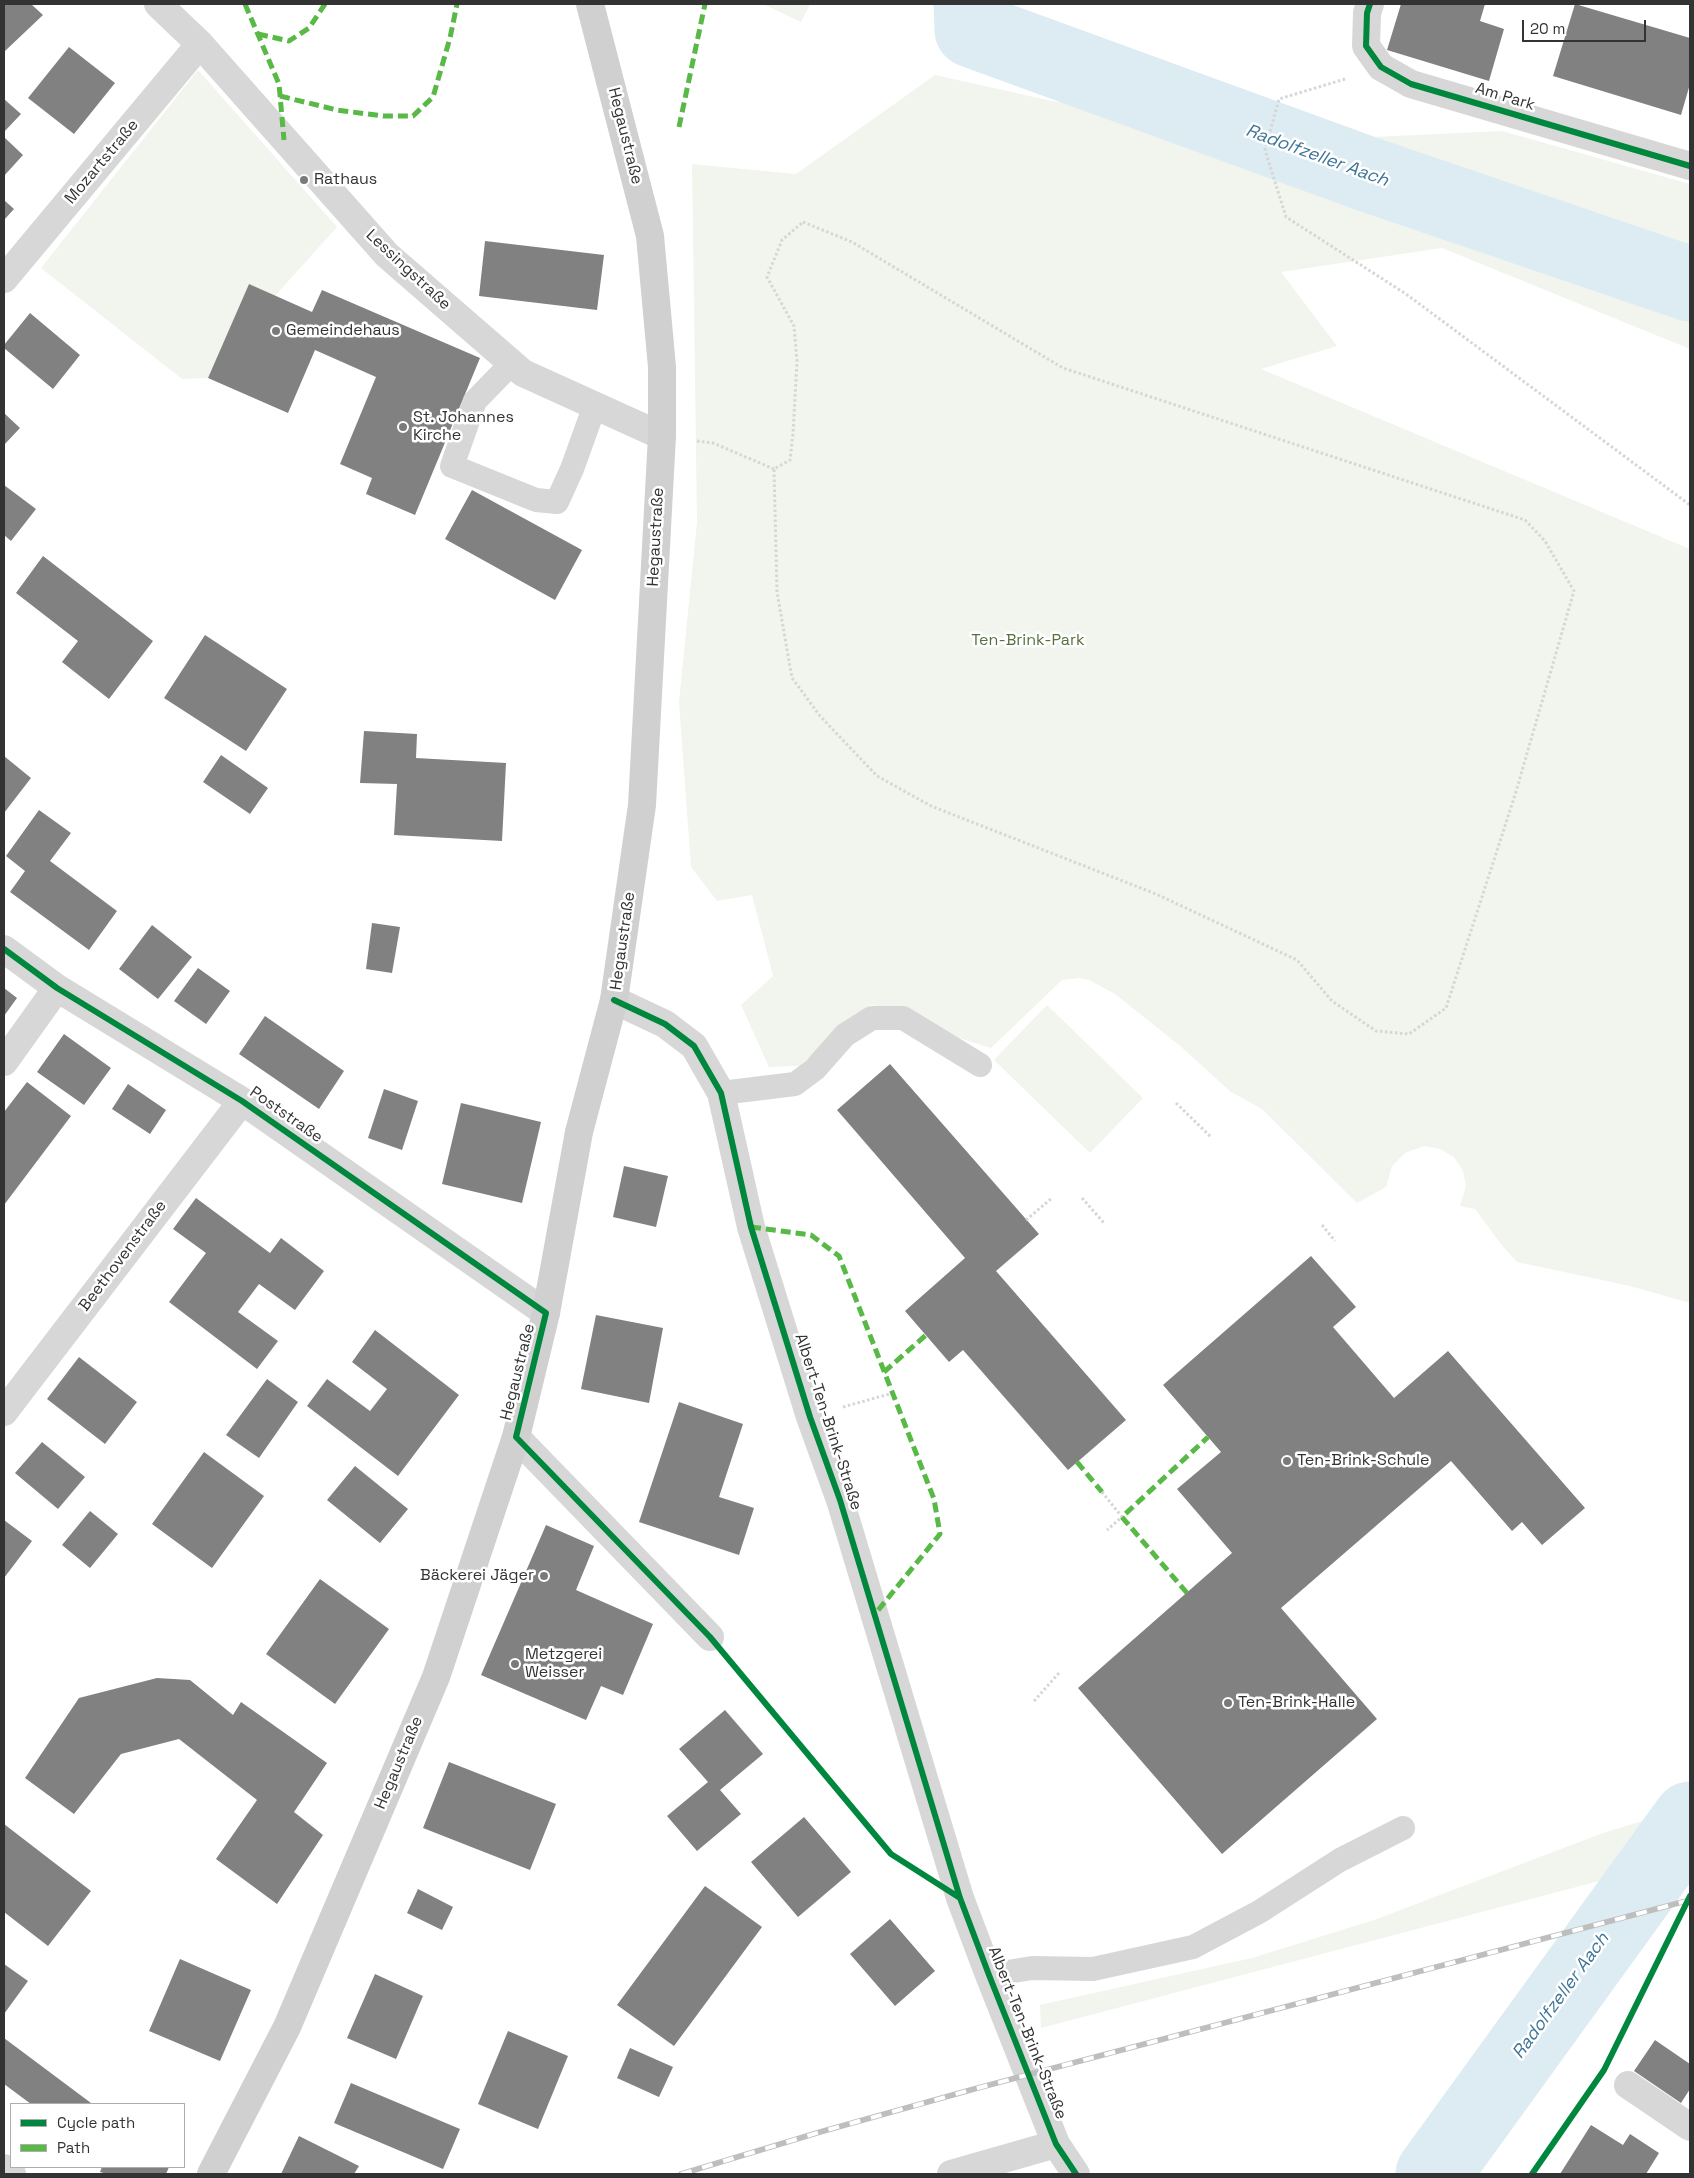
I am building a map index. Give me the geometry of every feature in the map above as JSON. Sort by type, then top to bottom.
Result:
[{"type":"main road","name":"Hegaustraße","points":[[211,2174],[287,2026],[436,1677],[516,1437],[546,1313],[579,1132],[614,1000],[642,805],[662,436],[662,366],[650,236],[622,121],[590,4]]},
{"type":"street","name":"Lessingstraße","points":[[158,4],[200,44],[387,255],[523,373],[662,436]]},
{"type":"street","name":"Am Park","points":[[1370,4],[1367,13],[1366,46],[1381,67],[1411,84],[1690,166]]},
{"type":"street","name":"Mozartstraße","points":[[4,279],[200,44]]},
{"type":"street","name":"Poststraße","points":[[4,949],[57,988],[242,1100],[546,1313]]},
{"type":"street","points":[[4,1062],[57,988]]},
{"type":"street","name":"Albert-Ten-Brink-Straße","points":[[614,1000],[665,1024],[694,1046],[721,1093],[751,1227],[810,1416],[840,1500],[960,1898],[1056,2144],[1076,2174]]},
{"type":"street","name":"Beethovenstraße","points":[[4,1412],[242,1100]]},
{"type":"street","points":[[516,1437],[710,1637]]},
{"type":"street","points":[[1628,2085],[1690,2127]]},
{"type":"street","points":[[951,2174],[1056,2144]]},
{"type":"street","points":[[4,2168],[12,2174]]},
{"type":"lane","points":[[512,363],[475,401],[452,466],[536,500],[557,502],[572,469],[595,405]]},
{"type":"lane","points":[[721,1093],[794,1084],[815,1069],[846,1035],[872,1018],[903,1018],[980,1065]]},
{"type":"lane","points":[[989,1975],[1032,1968],[1093,1969],[1193,1947],[1259,1912],[1340,1860],[1403,1828]]},
{"type":"path","points":[[1381,67],[1279,99],[1265,150],[1286,218],[1406,294],[1690,505]]},
{"type":"path","points":[[803,222],[852,242],[1063,368],[1525,520],[1545,541],[1574,591],[1516,795],[1446,1008],[1409,1034],[1376,1031],[1332,1001],[1296,960],[1156,894],[931,806],[876,776],[820,716],[792,678],[777,592],[774,469],[790,460],[797,361],[794,326],[767,277],[782,240],[803,222]]},
{"type":"path","points":[[662,436],[713,443],[774,469]]},
{"type":"path","points":[[1176,1103],[1211,1137]]},
{"type":"path","points":[[1026,1220],[1052,1198]]},
{"type":"path","points":[[1082,1198],[1104,1223]]},
{"type":"path","points":[[1322,1225],[1335,1241]]},
{"type":"path","points":[[810,1416],[893,1393]]},
{"type":"path","points":[[1102,1492],[1122,1517],[1107,1530]]},
{"type":"path","points":[[710,1637],[890,1854],[914,1869]]},
{"type":"path","points":[[1034,1700],[1059,1673]]},
{"type":"green space","points":[[763,4],[810,4],[801,22]]},
{"type":"green space","points":[[198,70],[337,227],[275,296],[249,284],[208,378],[182,379],[41,268]]},
{"type":"green space","name":"Ten-Brink-Park","points":[[935,75],[1052,101],[1351,138],[1502,131],[1690,184],[1690,349],[1442,248],[1281,272],[1337,346],[1261,369],[1690,549],[1690,1303],[1630,1286],[1517,1262],[1475,1209],[1460,1206],[1466,1186],[1463,1171],[1454,1157],[1440,1149],[1424,1146],[1405,1153],[1392,1166],[1386,1187],[1357,1203],[1262,1109],[1231,1092],[1179,1045],[1115,994],[1089,980],[1079,978],[1062,980],[991,1048],[953,1036],[911,1010],[870,1005],[799,1066],[769,1067],[741,1005],[773,976],[752,895],[717,901],[691,867],[679,702],[697,522],[692,164],[796,174]]},
{"type":"green space","points":[[1047,1005],[1143,1098],[1090,1153],[994,1060]]},
{"type":"green space","points":[[1662,1815],[1622,1875],[1041,2028],[1040,2005],[1252,1958],[1374,1920],[1603,1833]]},
{"type":"building","points":[[4,4],[31,4],[43,15],[5,51],[4,50]]},
{"type":"building","points":[[1401,4],[1485,4],[1480,21],[1504,29],[1489,81],[1387,50]]},
{"type":"building","points":[[1575,4],[1690,38],[1690,84],[1681,115],[1553,76]]},
{"type":"building","points":[[69,47],[115,83],[74,134],[28,98]]},
{"type":"building","points":[[4,99],[21,114],[4,132]]},
{"type":"building","points":[[4,137],[23,155],[4,176]]},
{"type":"building","points":[[4,200],[14,209],[4,220]]},
{"type":"building","points":[[485,241],[604,255],[597,310],[479,296]]},
{"type":"building","points":[[249,284],[312,312],[322,290],[480,358],[415,515],[366,494],[372,478],[340,464],[376,377],[315,350],[288,413],[208,378]]},
{"type":"building","points":[[30,313],[80,355],[53,389],[4,348],[4,345]]},
{"type":"building","points":[[4,413],[20,428],[4,445]]},
{"type":"building","points":[[4,485],[36,509],[11,541],[4,535]]},
{"type":"building","points":[[472,490],[582,550],[555,600],[445,539]]},
{"type":"building","points":[[43,556],[153,641],[109,699],[62,662],[78,641],[16,593]]},
{"type":"building","points":[[205,635],[287,689],[246,751],[164,698]]},
{"type":"building","points":[[364,731],[417,734],[416,758],[506,763],[502,841],[394,835],[397,784],[360,783]]},
{"type":"building","points":[[221,755],[268,788],[250,814],[203,782]]},
{"type":"building","points":[[4,756],[31,778],[4,813]]},
{"type":"building","points":[[39,810],[71,833],[50,861],[117,911],[89,950],[10,892],[25,871],[6,856]]},
{"type":"building","points":[[372,923],[400,927],[392,973],[366,969]]},
{"type":"building","points":[[152,925],[192,957],[158,999],[119,969]]},
{"type":"building","points":[[198,968],[230,991],[206,1024],[174,1001]]},
{"type":"building","points":[[4,988],[17,998],[4,1016]]},
{"type":"building","points":[[265,1016],[344,1071],[319,1109],[239,1054]]},
{"type":"building","points":[[64,1034],[111,1068],[84,1105],[37,1072]]},
{"type":"building","points":[[890,1064],[1039,1234],[996,1271],[1126,1420],[1068,1470],[963,1350],[949,1362],[905,1311],[965,1258],[837,1110]]},
{"type":"building","points":[[27,1082],[71,1116],[4,1205],[4,1112]]},
{"type":"building","points":[[128,1084],[166,1110],[150,1134],[112,1109]]},
{"type":"building","points":[[384,1089],[418,1101],[402,1150],[368,1138]]},
{"type":"building","points":[[461,1103],[541,1122],[522,1203],[442,1184]]},
{"type":"building","points":[[624,1166],[668,1176],[656,1227],[613,1217]]},
{"type":"building","points":[[196,1198],[270,1253],[281,1238],[324,1271],[295,1310],[259,1284],[238,1312],[278,1341],[257,1369],[169,1302],[206,1253],[173,1229]]},
{"type":"building","points":[[1311,1256],[1356,1307],[1333,1327],[1394,1398],[1448,1351],[1585,1508],[1542,1545],[1522,1522],[1512,1531],[1451,1461],[1281,1608],[1377,1719],[1222,1854],[1078,1688],[1232,1553],[1177,1489],[1221,1452],[1163,1385]]},
{"type":"building","points":[[596,1315],[663,1328],[649,1403],[581,1389]]},
{"type":"building","points":[[375,1330],[459,1395],[398,1476],[307,1406],[327,1379],[370,1411],[387,1389],[352,1362]]},
{"type":"building","points":[[79,1357],[137,1402],[105,1444],[47,1399]]},
{"type":"building","points":[[267,1379],[298,1402],[259,1458],[226,1435]]},
{"type":"building","points":[[679,1402],[743,1424],[719,1497],[754,1508],[739,1555],[639,1522]]},
{"type":"building","points":[[42,1442],[85,1477],[58,1509],[15,1473]]},
{"type":"building","points":[[204,1452],[264,1496],[212,1568],[152,1524]]},
{"type":"building","points":[[355,1466],[408,1509],[380,1543],[327,1500]]},
{"type":"building","points":[[90,1511],[118,1534],[90,1568],[62,1545]]},
{"type":"building","points":[[4,1520],[32,1541],[4,1578]]},
{"type":"building","points":[[546,1525],[594,1546],[576,1590],[653,1624],[623,1695],[601,1686],[586,1720],[481,1675]]},
{"type":"building","points":[[320,1579],[389,1629],[335,1704],[266,1654]]},
{"type":"building","points":[[157,1678],[190,1680],[233,1715],[241,1702],[327,1763],[294,1812],[323,1835],[277,1904],[216,1859],[257,1800],[179,1739],[121,1754],[74,1814],[25,1778],[79,1698]]},
{"type":"building","points":[[725,1710],[763,1754],[720,1790],[741,1814],[697,1851],[667,1816],[708,1782],[679,1749]]},
{"type":"building","points":[[449,1762],[556,1804],[530,1870],[423,1828]]},
{"type":"building","points":[[804,1817],[851,1872],[798,1917],[751,1862]]},
{"type":"building","points":[[4,1824],[91,1891],[48,1946],[4,1912]]},
{"type":"building","points":[[705,1886],[762,1927],[674,2046],[617,2005]]},
{"type":"building","points":[[418,1889],[453,1907],[442,1930],[407,1913]]},
{"type":"building","points":[[890,1919],[935,1971],[895,2006],[850,1954]]},
{"type":"building","points":[[180,1959],[251,1990],[220,2061],[149,2031]]},
{"type":"building","points":[[4,1964],[28,1981],[4,2014]]},
{"type":"building","points":[[375,1974],[423,1996],[396,2059],[347,2038]]},
{"type":"building","points":[[508,2031],[568,2056],[538,2129],[478,2104]]},
{"type":"building","points":[[4,2038],[91,2103],[30,2103],[4,2084]]},
{"type":"building","points":[[1655,2040],[1690,2064],[1690,2089],[1681,2103],[1634,2071]]},
{"type":"building","points":[[630,2048],[673,2067],[659,2097],[617,2078]]},
{"type":"building","points":[[351,2083],[460,2129],[443,2169],[334,2123]]},
{"type":"building","points":[[1591,2125],[1623,2145],[1630,2134],[1659,2153],[1646,2174],[1560,2174]]},
{"type":"building","points":[[299,2136],[359,2166],[354,2174],[281,2174]]},
{"type":"building","points":[[102,2168],[169,2168],[166,2174],[107,2174],[100,2172]]},
{"type":"waterway","name":"Radolfzeller Aach","points":[[971,4],[972,30],[1367,174],[1690,284]]},
{"type":"waterway","name":"Radolfzeller Aach","points":[[1433,2174],[1690,1819]]},
{"type":"railway","points":[[681,2174],[820,2132],[974,2089],[1690,1900]]},
{"type":"marked path","points":[[245,4],[279,84],[284,140]]},
{"type":"marked path","points":[[258,34],[289,41],[309,28],[325,4]]},
{"type":"marked path","points":[[280,96],[337,110],[383,116],[413,116],[433,97],[450,38],[457,4]]},
{"type":"marked path","points":[[679,127],[705,4]]},
{"type":"marked path","points":[[751,1227],[811,1235],[839,1256],[934,1499],[940,1534],[875,1614]]},
{"type":"marked path","points":[[884,1372],[926,1335]]},
{"type":"marked path","points":[[1187,1593],[1122,1517],[1208,1437]]},
{"type":"marked path","points":[[1077,1462],[1102,1492]]},
{"type":"cycle path","points":[[1370,4],[1367,13],[1366,46],[1381,67],[1411,84],[1690,166]]},
{"type":"cycle path","points":[[4,949],[57,988],[242,1101],[546,1313],[516,1437],[710,1637],[891,1854],[960,1898]]},
{"type":"cycle path","points":[[614,1000],[665,1024],[694,1046],[721,1093],[751,1227],[810,1417],[840,1500],[960,1898],[1056,2144],[1076,2174]]},
{"type":"cycle path","points":[[1532,2174],[1604,2070],[1690,1896]]},
{"type":"place","name":"Rathaus","points":[[304,180]]},
{"type":"place","name":"Gemeindehaus","points":[[276,331]]},
{"type":"place","name":"St. Johannes Kirche","points":[[403,427]]},
{"type":"place","name":"Ten-Brink-Schule","points":[[1287,1461]]},
{"type":"place","name":"Bäckerei Jäger","points":[[544,1576]]},
{"type":"place","name":"Metzgerei Weisser","points":[[515,1664]]},
{"type":"place","name":"Ten-Brink-Halle","points":[[1228,1703]]}]
